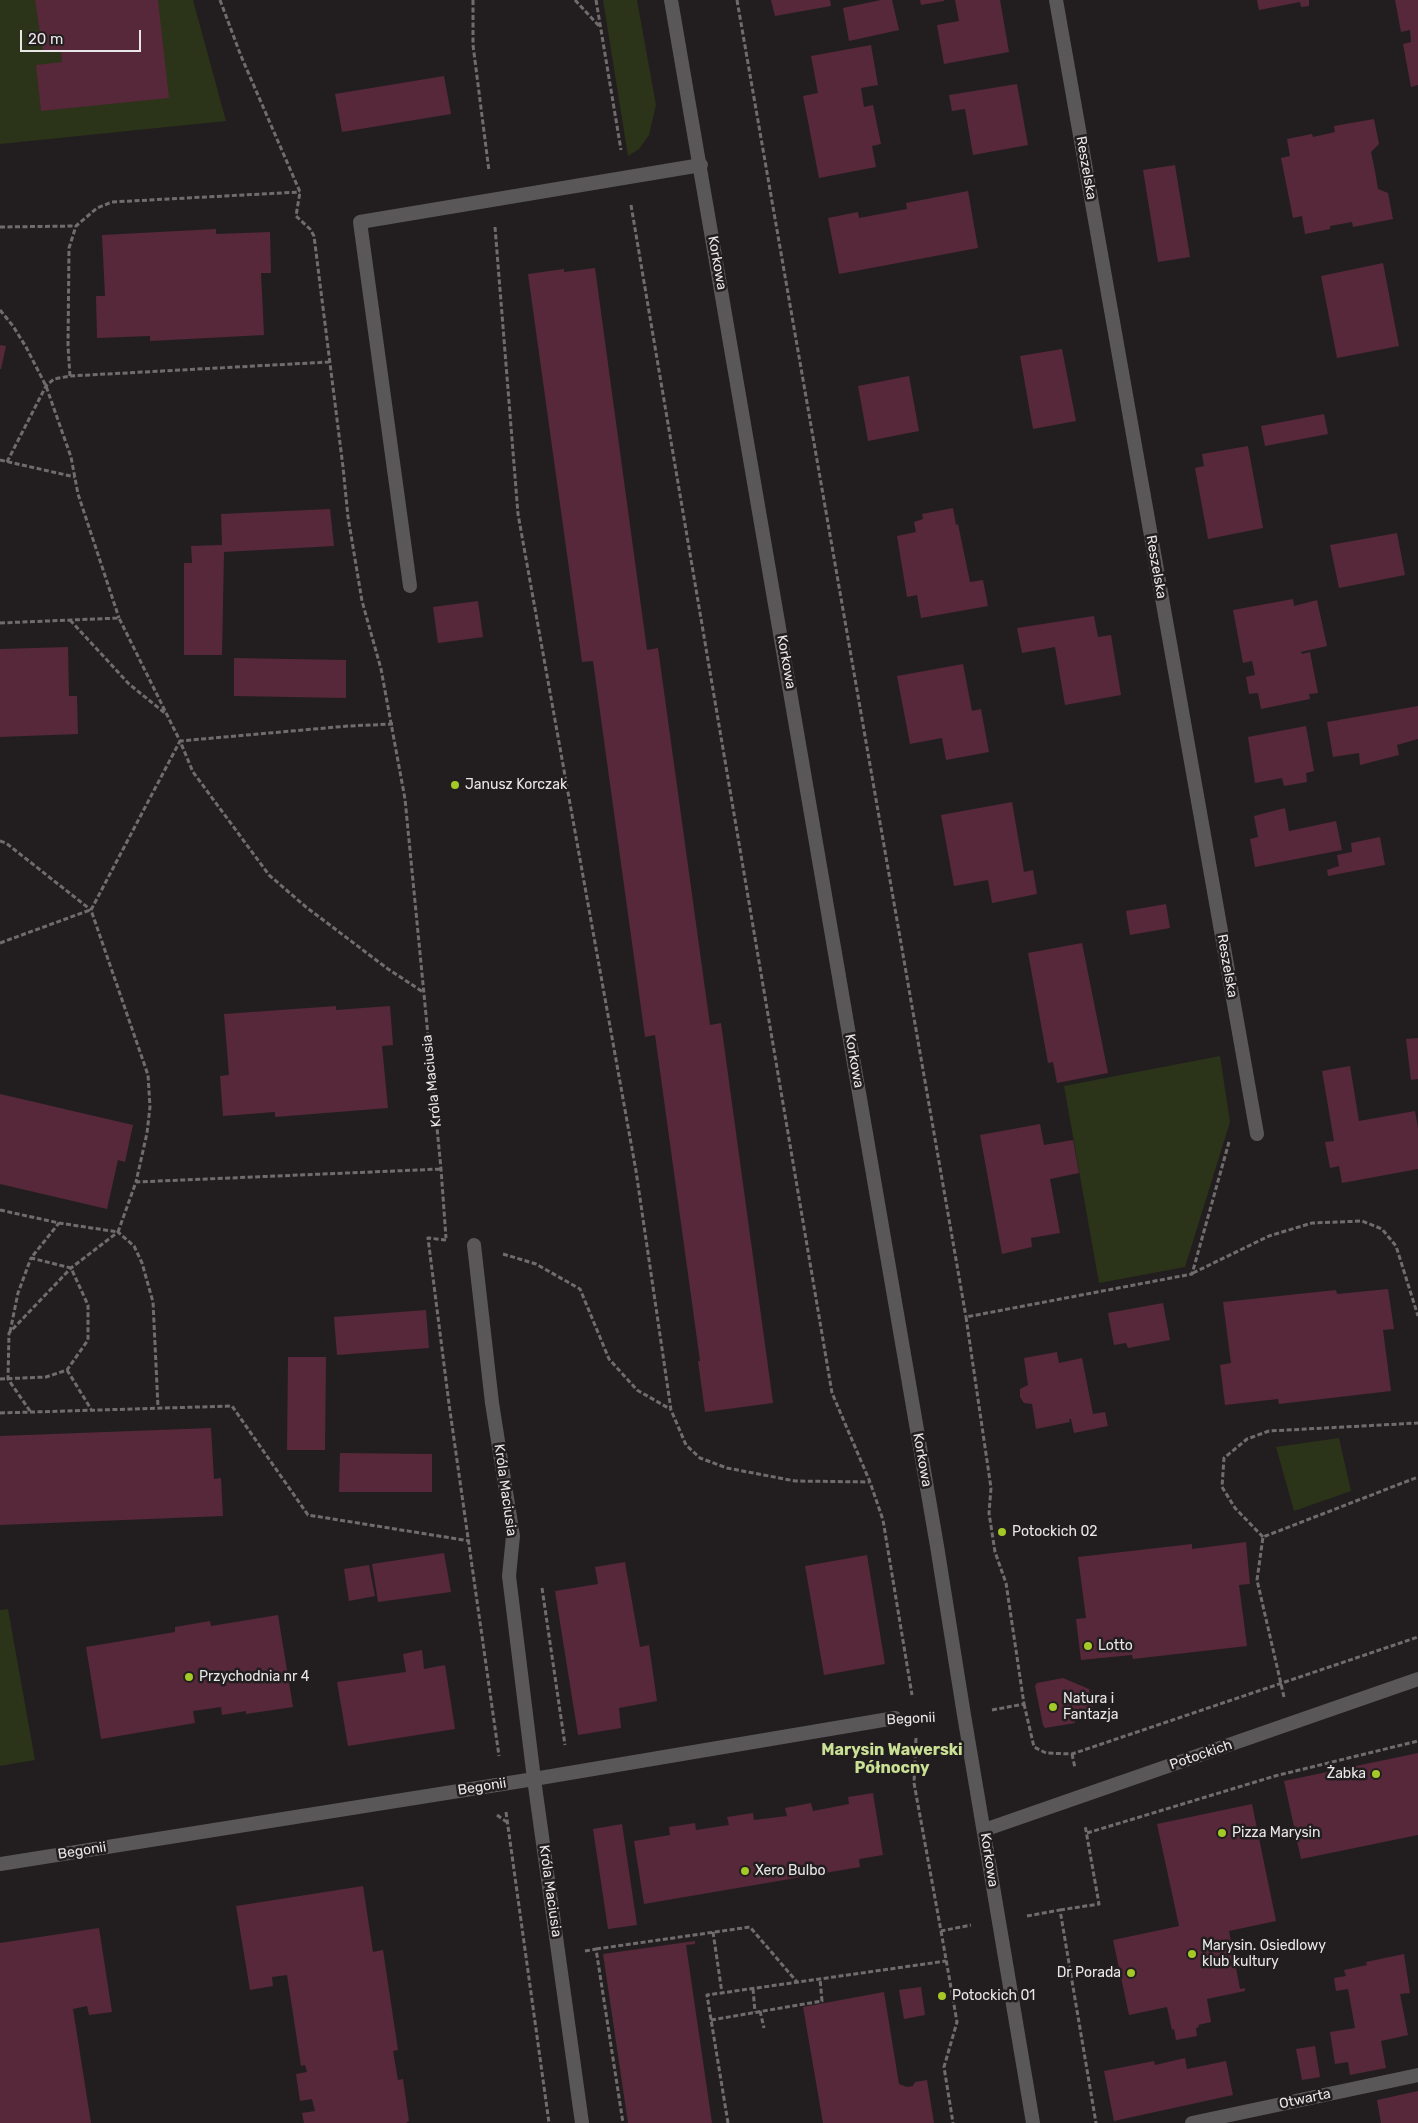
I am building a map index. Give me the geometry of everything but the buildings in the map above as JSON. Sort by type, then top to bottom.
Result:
[{"type":"street","name":"Korkowa","points":[[671,0],[935,1536],[1033,2123]]},
{"type":"street","name":"Reszelska","points":[[1056,0],[1257,1134]]},
{"type":"street","points":[[410,586],[360,222],[700,166]]},
{"type":"street","name":"Króla Maciusia","points":[[474,1245],[492,1403],[513,1536],[509,1576],[534,1779],[582,2123]]},
{"type":"street","name":"Potockich","points":[[984,1830],[1418,1679]]},
{"type":"street","name":"Begonii","points":[[0,1864],[534,1779],[895,1718]]},
{"type":"street","name":"Otwarta","points":[[1192,2123],[1418,2075]]},
{"type":"path","points":[[70,376],[68,346],[69,248],[76,226],[97,208],[112,202],[300,192],[241,56],[220,0]]},
{"type":"path","points":[[473,0],[473,45],[492,200],[518,514],[636,1171],[671,1410],[686,1445],[700,1458],[727,1468],[795,1481],[870,1482]]},
{"type":"path","points":[[575,0],[600,28]]},
{"type":"path","points":[[596,0],[832,1393],[870,1482],[883,1520],[917,1722]]},
{"type":"path","points":[[737,0],[966,1317],[991,1488],[988,1513],[995,1552],[1006,1583],[1024,1704],[1034,1747],[1046,1752],[1072,1754],[1280,1682],[1418,1637]]},
{"type":"path","name":"Króla Maciusia","points":[[300,192],[296,216],[310,229],[314,236],[348,517],[362,601],[381,669],[406,799],[441,1168],[446,1240]]},
{"type":"path","points":[[0,227],[76,226]]},
{"type":"path","points":[[0,310],[13,326],[46,386],[71,457],[78,494],[119,618],[180,741],[193,772],[269,875],[321,918],[388,969],[423,992]]},
{"type":"path","points":[[7,462],[46,386],[54,379],[70,376],[329,362]]},
{"type":"path","points":[[0,460],[75,476]]},
{"type":"path","points":[[0,623],[119,618]]},
{"type":"path","points":[[70,620],[129,684],[166,714]]},
{"type":"path","points":[[180,741],[348,726],[393,724]]},
{"type":"path","points":[[0,943],[91,910],[180,741]]},
{"type":"path","points":[[0,841],[6,843],[91,910],[148,1076],[150,1107],[147,1133],[136,1182],[118,1232],[71,1268],[9,1333]]},
{"type":"path","points":[[1192,1274],[1228,1142],[1257,1134]]},
{"type":"path","points":[[136,1182],[441,1168]]},
{"type":"path","points":[[0,1210],[59,1223],[118,1232],[134,1246],[142,1263],[154,1302],[158,1407]]},
{"type":"path","points":[[966,1317],[1192,1274],[1269,1236],[1312,1224],[1362,1221],[1382,1229],[1396,1246],[1418,1316]]},
{"type":"path","points":[[30,1411],[8,1379],[9,1333],[18,1292],[31,1258],[59,1223]]},
{"type":"path","points":[[549,2123],[470,1541],[449,1404],[428,1238],[474,1245],[536,1264],[580,1289],[609,1359],[637,1390],[671,1410]]},
{"type":"path","points":[[31,1258],[71,1268]]},
{"type":"path","points":[[0,1379],[46,1377],[67,1370],[88,1340],[88,1305],[71,1268]]},
{"type":"path","points":[[67,1370],[91,1409]]},
{"type":"path","points":[[0,1413],[232,1406],[308,1515],[470,1541]]},
{"type":"path","points":[[1263,1537],[1235,1508],[1222,1487],[1224,1458],[1247,1439],[1269,1431],[1418,1423]]},
{"type":"path","points":[[1263,1537],[1418,1477]]},
{"type":"path","points":[[1263,1537],[1257,1580],[1290,1724]]},
{"type":"path","points":[[542,1587],[565,1749]]},
{"type":"path","points":[[903,1697],[912,1696]]},
{"type":"path","name":"Begonii","points":[[895,1718],[917,1722],[1024,1704]]},
{"type":"path","points":[[1060,1910],[1098,1904],[1087,1833],[1275,1776],[1418,1742]]},
{"type":"path","points":[[596,1949],[750,1927],[798,1982]]},
{"type":"path","points":[[941,1931],[957,2022],[944,2067],[953,2123]]},
{"type":"path","points":[[713,1932],[722,1993]]},
{"type":"path","points":[[728,2123],[707,1995],[946,1961]]},
{"type":"path","points":[[711,2020],[822,2001],[820,1979]]},
{"type":"path","points":[[752,1988],[755,2012]]},
{"type":"path","points":[[760,2011],[764,2028]]},
{"type":"green space","points":[[0,0],[193,0],[226,121],[0,144]]},
{"type":"green space","points":[[603,0],[637,0],[656,105],[649,135],[639,149],[628,156]]},
{"type":"green space","points":[[1220,1056],[1230,1122],[1185,1267],[1099,1283],[1064,1086]]},
{"type":"green space","points":[[1339,1438],[1351,1491],[1294,1511],[1276,1447]]},
{"type":"green space","points":[[8,1609],[35,1760],[0,1766],[0,1610]]},
{"type":"place","name":"Janusz Korczak","points":[[455,785]]},
{"type":"place","name":"Potockich 02","points":[[1002,1532]]},
{"type":"place","name":"Lotto","points":[[1088,1646]]},
{"type":"place","name":"Przychodnia nr 4","points":[[189,1677]]},
{"type":"place","name":"Natura i Fantazja","points":[[1053,1707]]},
{"type":"place","name":"Żabka","points":[[1376,1774]]},
{"type":"place","name":"Pizza Marysin","points":[[1222,1833]]},
{"type":"place","name":"Xero Bulbo","points":[[745,1871]]},
{"type":"place","name":"Marysin. Osiedlowy klub kultury","points":[[1192,1954]]},
{"type":"place","name":"Dr Porada","points":[[1131,1973]]},
{"type":"place","name":"Potockich 01","points":[[942,1996]]},
{"type":"district","name":"Marysin Wawerski Północny","points":[[892,1759]]}]
